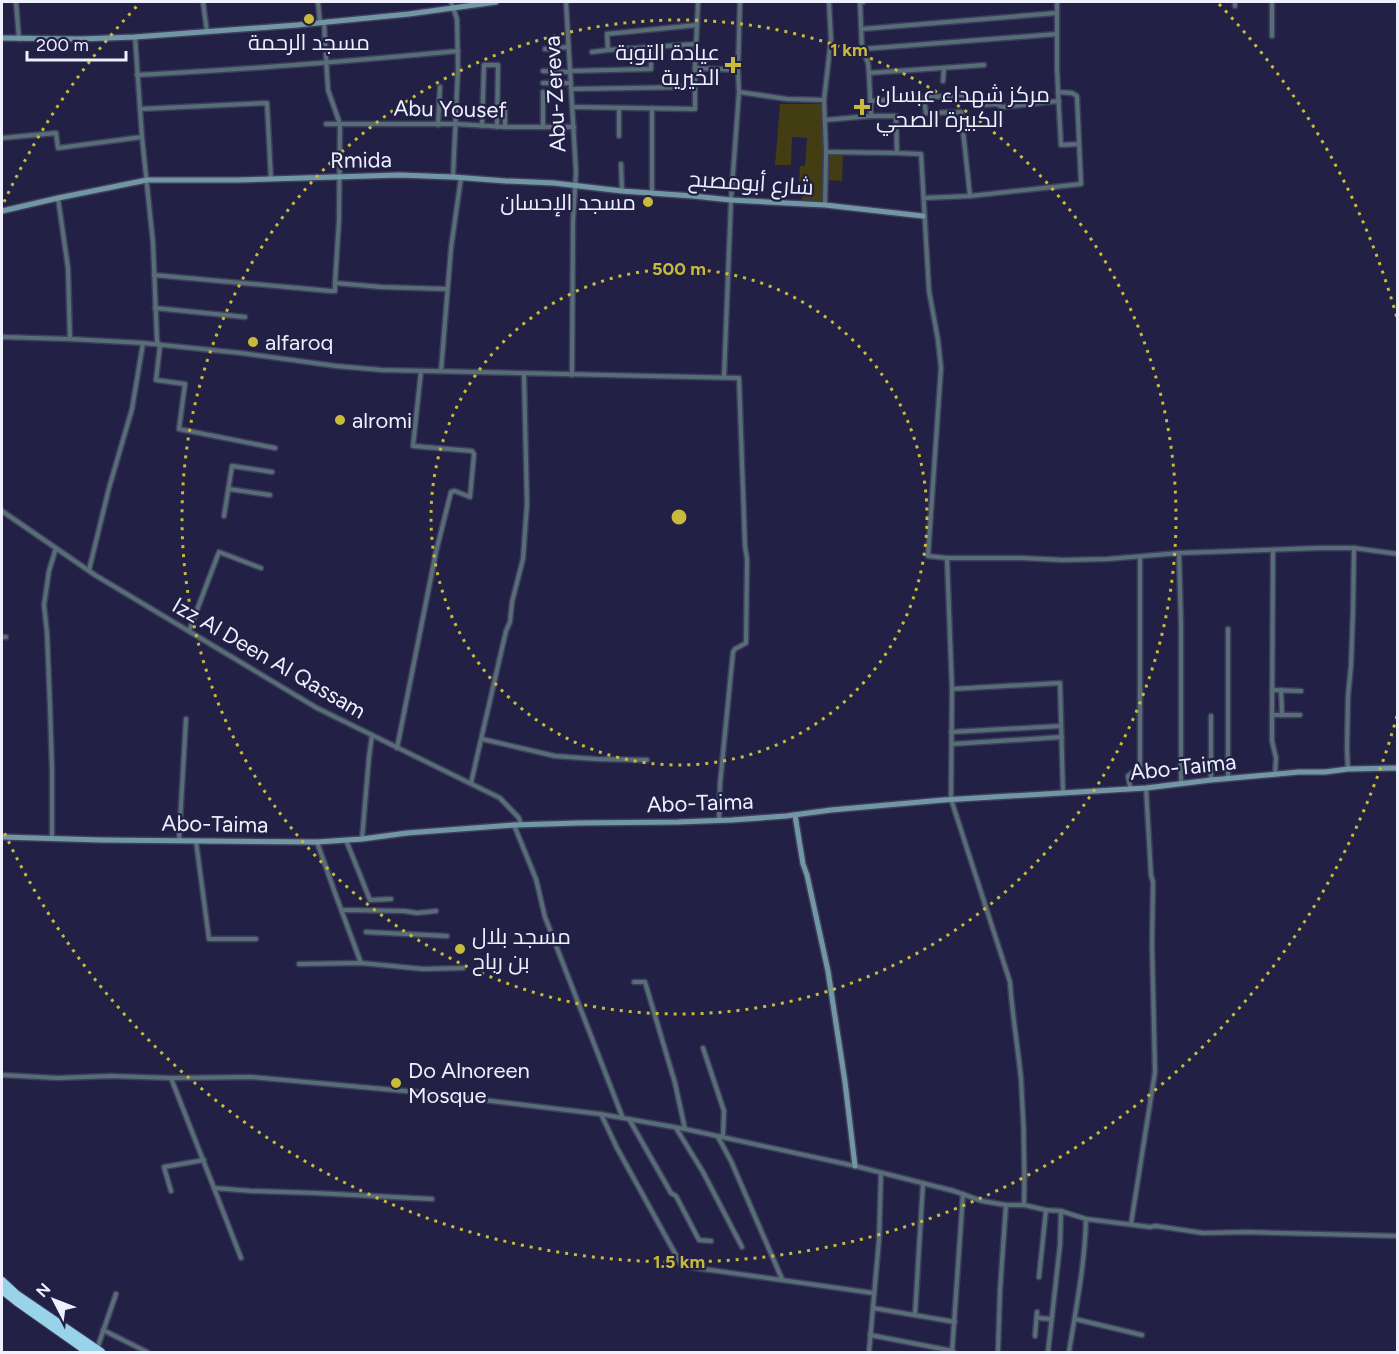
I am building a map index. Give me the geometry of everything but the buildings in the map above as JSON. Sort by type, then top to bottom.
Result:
[{"type":"highway","points":[[2,1281],[86,1348]]},
{"type":"highway","points":[[2,1290],[86,1348],[99,1351]]},
{"type":"street","points":[[16,2],[19,39]]},
{"type":"street","points":[[203,2],[207,32]]},
{"type":"street","points":[[154,274],[335,291],[339,220],[340,124],[328,90],[327,63],[318,2]]},
{"type":"street","points":[[2,38],[80,39],[207,32],[322,23],[452,4],[496,2]]},
{"type":"street","name":"Abu-Zereva","points":[[566,2],[576,185],[573,221],[572,375]]},
{"type":"street","points":[[573,107],[695,109],[694,68],[698,2]]},
{"type":"street","points":[[724,377],[739,92],[740,2]]},
{"type":"street","points":[[825,205],[824,100],[831,39],[829,2]]},
{"type":"street","points":[[863,2],[860,2],[862,49],[868,63],[871,116]]},
{"type":"street","points":[[1057,2],[1061,145],[1078,144]]},
{"type":"street","points":[[1272,2],[1272,36]]},
{"type":"street","points":[[452,4],[457,20],[458,51],[453,177]]},
{"type":"street","points":[[862,29],[1058,13]]},
{"type":"street","points":[[608,50],[607,34],[697,25]]},
{"type":"street","points":[[862,49],[1057,34]]},
{"type":"street","points":[[135,37],[153,243],[157,342],[160,346],[156,380],[185,384],[178,429],[275,448]]},
{"type":"street","points":[[592,52],[696,44]]},
{"type":"street","points":[[545,49],[568,47]]},
{"type":"street","points":[[543,71],[651,69],[651,47]]},
{"type":"street","points":[[137,75],[327,63],[458,51]]},
{"type":"street","points":[[482,126],[484,65],[498,65],[497,126]]},
{"type":"street","points":[[869,74],[984,65]]},
{"type":"street","points":[[694,68],[738,70]]},
{"type":"street","points":[[943,81],[944,68]]},
{"type":"street","points":[[543,83],[571,83]]},
{"type":"street","points":[[438,125],[440,87]]},
{"type":"street","points":[[571,89],[694,87]]},
{"type":"street","points":[[543,92],[543,127]]},
{"type":"street","points":[[739,92],[788,99],[824,100]]},
{"type":"street","points":[[924,198],[970,196],[1081,184],[1077,96],[1072,93],[1058,92]]},
{"type":"street","points":[[871,101],[963,95],[978,105],[997,104],[1002,107],[1059,101]]},
{"type":"street","points":[[924,98],[926,113],[961,112],[970,196]]},
{"type":"street","points":[[140,109],[267,103],[271,179]]},
{"type":"street","points":[[505,106],[505,127]]},
{"type":"street","points":[[618,108],[619,136]]},
{"type":"street","points":[[652,108],[652,192]]},
{"type":"street","points":[[825,120],[896,116],[897,153]]},
{"type":"street","name":"Abu Yousef","points":[[326,124],[574,127]]},
{"type":"street","points":[[2,138],[56,133],[58,148],[142,137]]},
{"type":"street","points":[[826,152],[921,154],[928,291],[941,368],[928,556],[1108,560],[1179,553],[1354,548],[1398,554]]},
{"type":"street","points":[[621,164],[622,191]]},
{"type":"street","name":"Rmida","points":[[2,211],[147,180],[238,180],[399,175],[576,185]]},
{"type":"street","points":[[441,371],[451,248],[461,177]]},
{"type":"street","name":"شارع أبومصبح","points":[[576,185],[732,200],[825,205],[923,216]]},
{"type":"street","points":[[58,198],[68,268],[70,339]]},
{"type":"street","points":[[335,283],[447,289]]},
{"type":"street","points":[[155,308],[245,317]]},
{"type":"street","points":[[2,338],[142,343],[382,370],[739,378],[747,559],[746,643],[733,652],[720,784],[719,820]]},
{"type":"street","points":[[89,570],[109,488],[132,410],[142,343]]},
{"type":"street","points":[[397,748],[448,502],[451,492],[455,491],[470,497],[474,454],[413,446],[421,371]]},
{"type":"street","points":[[471,783],[523,559],[527,504],[524,374]]},
{"type":"street","points":[[224,516],[232,466],[272,472]]},
{"type":"street","points":[[229,489],[270,495]]},
{"type":"street","name":"Izz Al Deen Al Qassam","points":[[2,511],[150,609],[317,708],[500,798],[519,818],[518,825],[536,879],[545,917],[622,1116]]},
{"type":"street","points":[[52,838],[51,729],[44,604],[49,571],[56,548]]},
{"type":"street","points":[[1348,769],[1348,696],[1354,548]]},
{"type":"street","points":[[1273,550],[1272,715],[1273,750],[1276,758],[1275,774]]},
{"type":"street","points":[[189,631],[219,552],[261,568]]},
{"type":"street","points":[[1179,553],[1181,784]]},
{"type":"street","points":[[1131,789],[1128,776],[1140,770],[1140,557]]},
{"type":"street","points":[[947,558],[952,689],[951,799],[1010,982],[1025,1136],[1024,1205]]},
{"type":"street","points":[[1228,629],[1228,779]]},
{"type":"street","points":[[952,689],[1060,683],[1063,792]]},
{"type":"street","points":[[1272,690],[1301,691]]},
{"type":"street","points":[[1281,690],[1282,715]]},
{"type":"street","points":[[1272,715],[1300,715]]},
{"type":"street","points":[[1211,716],[1211,780]]},
{"type":"street","points":[[179,840],[186,719]]},
{"type":"street","points":[[951,732],[1061,726]]},
{"type":"street","points":[[362,839],[372,735]]},
{"type":"street","points":[[952,744],[1062,737]]},
{"type":"street","points":[[482,739],[555,756],[647,760]]},
{"type":"street","name":"Abo-Taima","points":[[2,837],[317,842],[518,825],[719,820],[883,804],[1146,788],[1275,774],[1398,768]]},
{"type":"street","points":[[1131,1224],[1155,1072],[1153,882],[1146,788]]},
{"type":"street","points":[[795,814],[803,864],[828,971],[855,1166]]},
{"type":"street","points":[[196,840],[208,939],[256,939]]},
{"type":"street","points":[[346,840],[370,900],[391,899]]},
{"type":"street","points":[[317,842],[361,963]]},
{"type":"street","points":[[342,910],[417,913],[436,911]]},
{"type":"street","points":[[366,932],[447,936]]},
{"type":"street","points":[[299,964],[361,963],[423,969],[463,968]]},
{"type":"street","points":[[634,982],[645,982],[675,1083],[685,1129]]},
{"type":"street","points":[[703,1048],[724,1111],[723,1135],[718,1137]]},
{"type":"street","points":[[2,1076],[251,1077],[416,1092],[600,1113],[855,1166],[982,1201],[1061,1210],[1086,1219],[1203,1233],[1398,1236]]},
{"type":"street","points":[[171,1078],[242,1258]]},
{"type":"street","points":[[600,1113],[682,1266],[873,1293]]},
{"type":"street","points":[[629,1118],[671,1193],[676,1196],[699,1240],[711,1241]]},
{"type":"street","points":[[676,1128],[703,1172],[742,1247]]},
{"type":"street","points":[[718,1137],[731,1161],[782,1279]]},
{"type":"street","points":[[171,1191],[164,1167],[204,1160]]},
{"type":"street","points":[[869,1353],[879,1240],[881,1173]]},
{"type":"street","points":[[915,1316],[923,1184]]},
{"type":"street","points":[[214,1188],[432,1199]]},
{"type":"street","points":[[870,1335],[953,1352],[963,1194]]},
{"type":"street","points":[[998,1353],[1006,1205]]},
{"type":"street","points":[[1039,1277],[1046,1210]]},
{"type":"street","points":[[1048,1353],[1060,1245],[1061,1210]]},
{"type":"street","points":[[1069,1353],[1086,1241],[1086,1219]]},
{"type":"street","points":[[99,1351],[103,1330],[116,1294]]},
{"type":"street","points":[[873,1308],[955,1322]]},
{"type":"street","points":[[1035,1336],[1037,1315],[1051,1319]]},
{"type":"street","points":[[1075,1319],[1142,1335]]},
{"type":"street","points":[[103,1330],[147,1353]]},
{"type":"shaded area","points":[[780,104],[823,104],[825,155],[822,202],[802,201],[803,181],[799,181],[800,166],[805,166],[807,138],[792,137],[791,165],[775,165]]},
{"type":"shaded area","points":[[830,152],[843,153],[842,181],[827,180]]},
{"type":"place","name":"مسجد الرحمة","points":[[309,19]]},
{"type":"place","name":"عيادة التوبة الخيرية","points":[[733,65]]},
{"type":"place","name":"مركز شهداء عبسان الكبيرة الصحي","points":[[862,107]]},
{"type":"place","name":"مسجد الإحسان","points":[[648,202]]},
{"type":"place","name":"alfaroq","points":[[253,342]]},
{"type":"place","name":"alromi","points":[[340,420]]},
{"type":"place","name":"مسجد بلال بن رباح","points":[[460,949]]},
{"type":"place","name":"Do Alnoreen Mosque","points":[[396,1083]]}]
